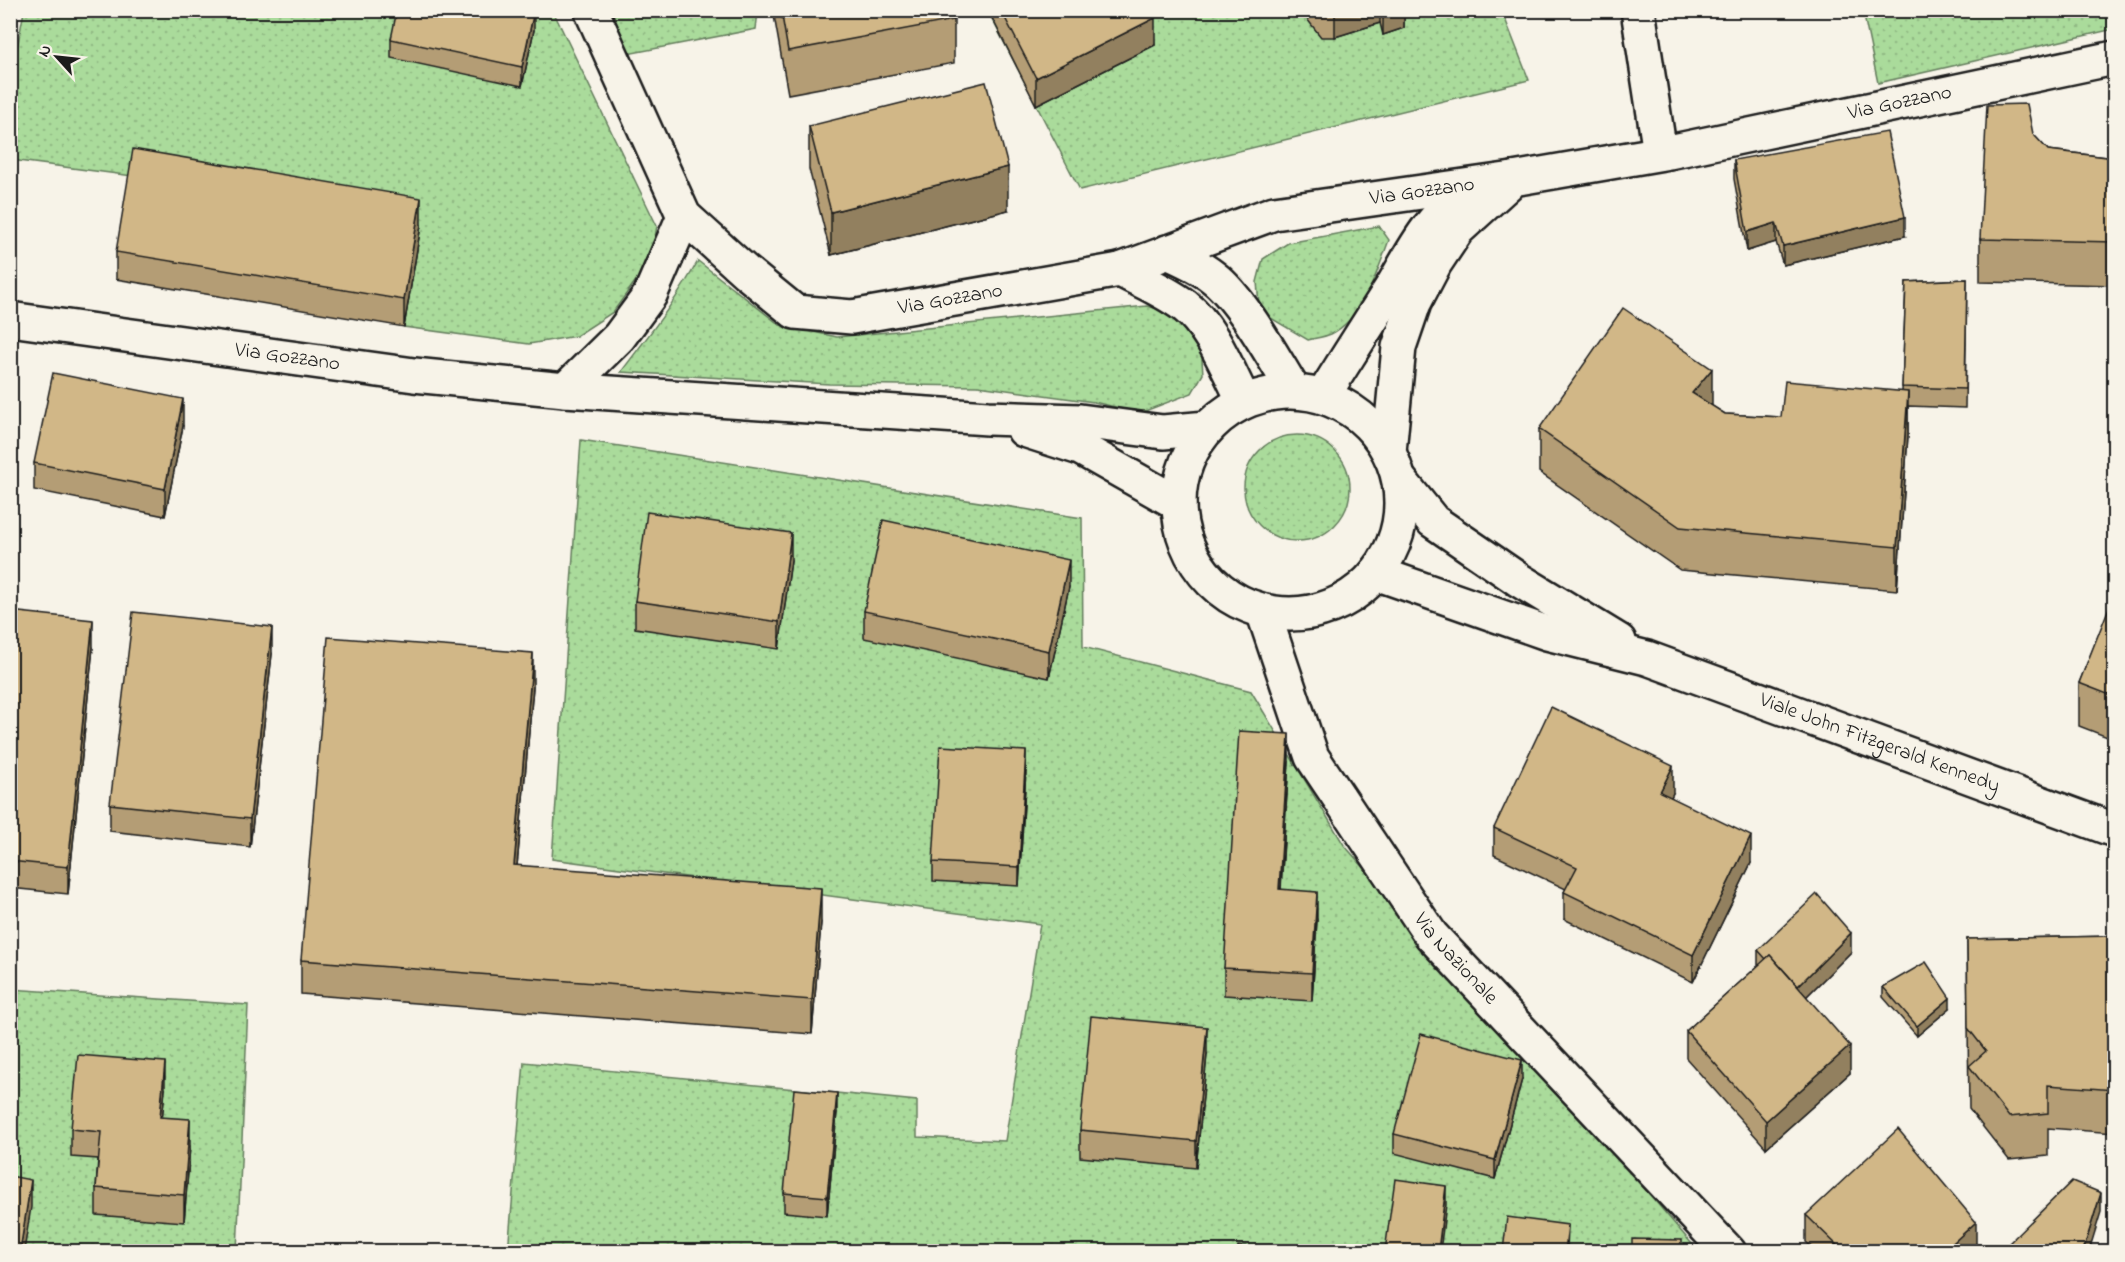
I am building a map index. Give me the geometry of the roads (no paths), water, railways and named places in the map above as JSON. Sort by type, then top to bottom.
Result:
[{"type":"street","points":[[565,390],[620,337],[650,295],[684,216],[591,10]]},
{"type":"street","points":[[1638,10],[1660,153]]},
{"type":"street","name":"Via Gozzano","points":[[684,216],[795,312],[852,317],[1120,270],[1274,213],[1513,179],[1660,153],[2115,58]]},
{"type":"street","points":[[1309,394],[1393,285],[1419,240],[1454,202],[1513,179]]},
{"type":"street","points":[[1309,394],[1268,393],[1244,401],[1224,413],[1207,428],[1192,451],[1181,477],[1179,504],[1182,533],[1194,560],[1212,583],[1236,601],[1263,611],[1294,615],[1325,609],[1353,595],[1376,573],[1393,545],[1401,513],[1394,466],[1399,347],[1414,303],[1435,262],[1457,230],[1513,179]]},
{"type":"street","points":[[1167,252],[1191,262],[1214,278],[1234,299],[1309,394]]},
{"type":"street","points":[[1120,270],[1166,293],[1187,307],[1206,330],[1244,401]]},
{"type":"street","name":"Via Gozzano","points":[[10,319],[414,375],[565,390],[988,418],[1080,421],[1163,432],[1207,428]]},
{"type":"street","name":"Viale John Fitzgerald Kennedy","points":[[1309,394],[1350,409],[1373,428],[1394,466],[1433,521],[1519,580],[1647,658]]},
{"type":"street","name":"Via Gozzano","points":[[988,418],[1080,448],[1179,504]]},
{"type":"street","name":"Viale John Fitzgerald Kennedy","points":[[1376,573],[1547,633],[1647,658],[2115,830]]},
{"type":"street","name":"Via Nazionale","points":[[1263,611],[1312,757],[1431,935],[1729,1251]]}]
